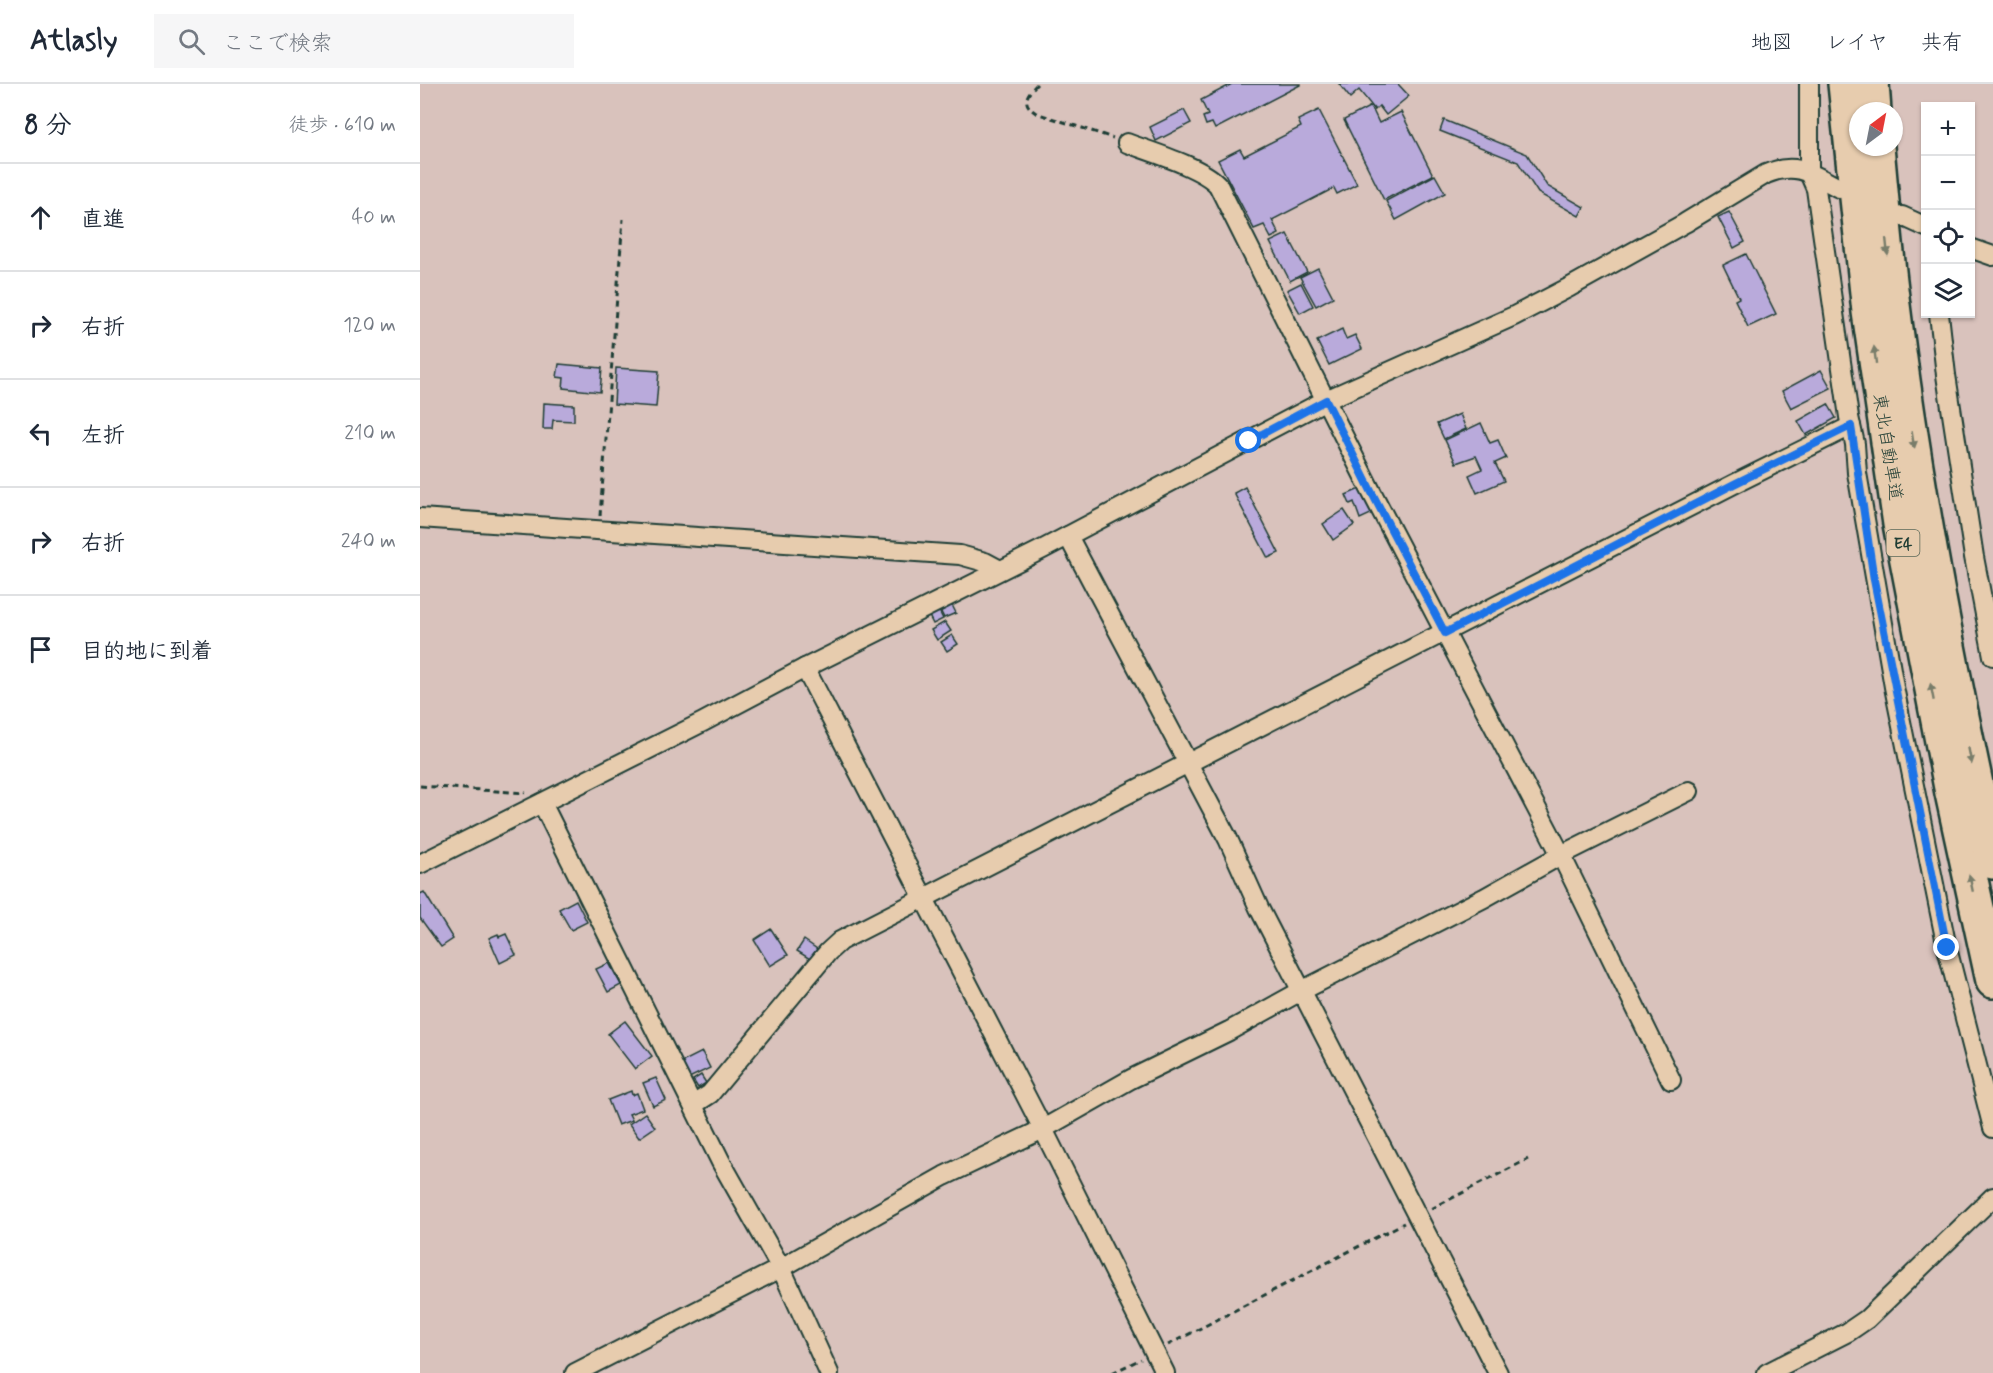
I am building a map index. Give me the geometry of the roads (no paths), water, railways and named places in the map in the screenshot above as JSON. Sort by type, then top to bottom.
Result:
[{"type":"highway","name":"東北自動車道","points":[[1859,95],[1869,312],[1900,524],[1952,793],[1993,981]]},
{"type":"highway","name":"東北自動車道","points":[[1878,156],[1893,304],[1924,517],[1993,862]]},
{"type":"street","points":[[1809,84],[1809,173],[1816,189],[1874,580],[1947,948],[1993,1128]]},
{"type":"street","points":[[1127,143],[1201,172],[1218,184],[1371,491],[1561,855],[1671,1080]]},
{"type":"street","points":[[420,864],[1068,536],[1326,400],[1514,315],[1570,287],[1685,223],[1766,174],[1790,168],[1809,173],[1839,188]]},
{"type":"street","points":[[1902,216],[1921,225]]},
{"type":"street","points":[[1975,249],[1993,256]]},
{"type":"street","points":[[1939,318],[1974,557],[1993,656]]},
{"type":"street","points":[[693,1105],[714,1089],[834,945],[1851,426]]},
{"type":"street","points":[[420,518],[960,555],[985,562],[1000,570]]},
{"type":"street","points":[[1068,536],[1188,763],[1498,1373]]},
{"type":"street","points":[[805,668],[1043,1129],[1165,1373]]},
{"type":"street","points":[[575,1373],[782,1268],[944,1176],[1043,1129],[1131,1079],[1229,1031],[1484,898],[1561,855],[1689,791]]},
{"type":"street","points":[[542,803],[721,1162],[782,1268],[829,1373]]},
{"type":"street","points":[[1767,1373],[1848,1332],[1866,1319],[1993,1197]]}]
